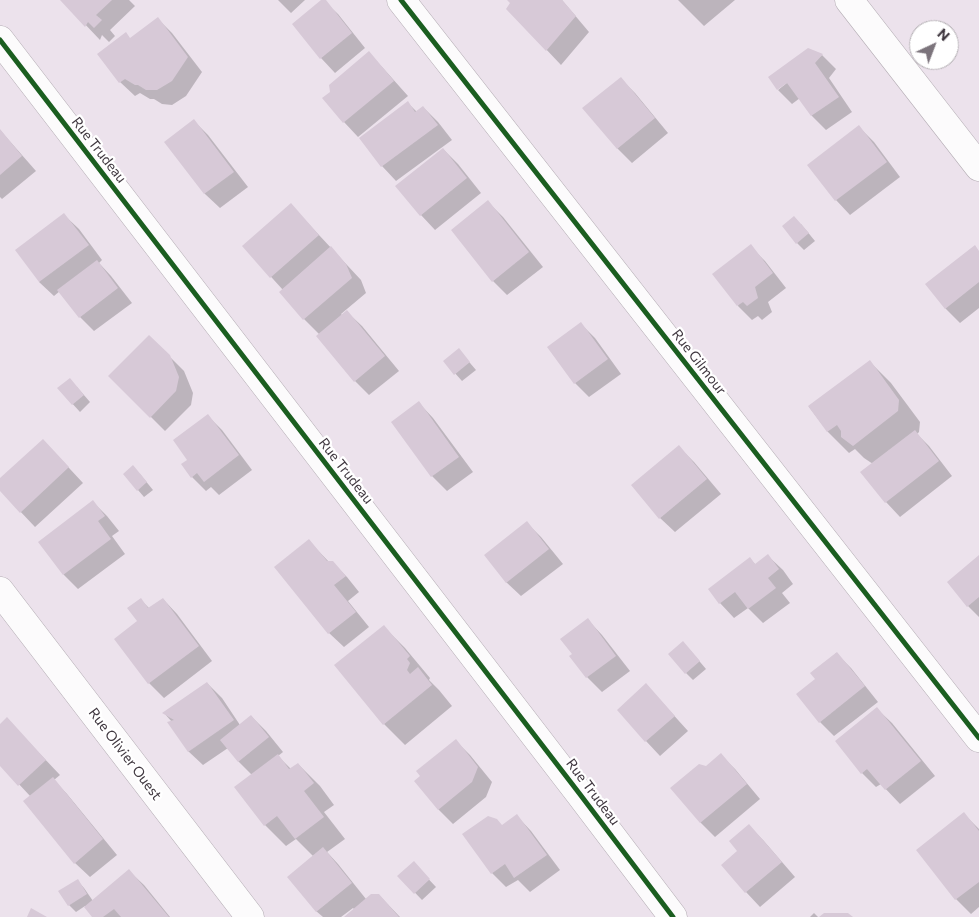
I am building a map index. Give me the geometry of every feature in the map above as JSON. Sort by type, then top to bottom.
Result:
[{"type":"street","name":"Rue Gilmour","points":[[401,0],[979,738]]},
{"type":"street","points":[[849,0],[979,167]]},
{"type":"street","name":"Rue Trudeau","points":[[0,40],[673,917]]},
{"type":"street","name":"Rue Olivier Ouest","points":[[0,591],[9,622],[250,917]]},
{"type":"building","points":[[60,0],[112,0],[96,15],[102,20],[94,28],[88,22],[85,27]]},
{"type":"building","points":[[321,0],[326,0],[352,33],[320,59],[292,24]]},
{"type":"building","points":[[507,0],[562,0],[576,16],[546,51],[506,9],[510,3]]},
{"type":"building","points":[[158,17],[188,57],[172,81],[157,90],[146,90],[125,79],[119,83],[97,54],[126,32],[130,38]]},
{"type":"building","points":[[808,48],[823,54],[815,63],[839,97],[811,116],[787,83],[777,90],[768,77]]},
{"type":"building","points":[[369,51],[394,81],[343,123],[322,98],[330,92],[329,85]]},
{"type":"building","points":[[621,77],[655,118],[617,149],[582,108]]},
{"type":"building","points":[[408,101],[415,112],[423,106],[438,125],[381,167],[359,138]]},
{"type":"building","points":[[194,119],[234,172],[204,194],[164,142]]},
{"type":"building","points":[[859,125],[887,162],[835,201],[807,165]]},
{"type":"building","points":[[0,129],[22,156],[0,175]]},
{"type":"building","points":[[443,148],[467,178],[420,216],[395,186]]},
{"type":"building","points":[[488,200],[529,252],[492,282],[451,230]]},
{"type":"building","points":[[291,203],[319,235],[270,278],[242,246]]},
{"type":"building","points":[[64,213],[89,245],[39,282],[15,250]]},
{"type":"building","points":[[794,216],[809,233],[796,244],[782,226]]},
{"type":"building","points":[[751,244],[773,273],[755,287],[758,298],[747,306],[743,302],[737,306],[712,274]]},
{"type":"building","points":[[975,245],[979,251],[979,282],[945,309],[925,284]]},
{"type":"building","points":[[331,246],[346,264],[352,278],[303,320],[279,292]]},
{"type":"building","points":[[97,260],[118,288],[79,318],[57,290]]},
{"type":"building","points":[[347,310],[385,356],[354,382],[316,336]]},
{"type":"building","points":[[581,322],[608,359],[574,384],[547,347]]},
{"type":"building","points":[[149,335],[170,355],[179,377],[176,391],[150,418],[108,376]]},
{"type":"building","points":[[459,348],[470,362],[454,375],[443,361]]},
{"type":"building","points":[[870,360],[899,400],[898,411],[853,446],[841,437],[841,431],[837,425],[827,432],[808,406]]},
{"type":"building","points":[[70,378],[84,395],[72,405],[57,388]]},
{"type":"building","points":[[419,401],[459,457],[431,477],[391,422]]},
{"type":"building","points":[[208,414],[239,455],[204,482],[197,473],[191,478],[181,464],[187,460],[173,440]]},
{"type":"building","points":[[915,430],[939,461],[885,503],[860,472]]},
{"type":"building","points":[[43,439],[69,467],[20,513],[0,491],[0,478]]},
{"type":"building","points":[[679,445],[707,479],[659,519],[631,485]]},
{"type":"building","points":[[133,465],[147,482],[137,491],[123,474]]},
{"type":"building","points":[[93,500],[105,516],[98,521],[111,539],[63,575],[38,542]]},
{"type":"building","points":[[527,521],[549,549],[506,583],[484,555]]},
{"type":"building","points":[[309,539],[327,561],[333,561],[346,576],[334,585],[356,612],[328,634],[274,567]]},
{"type":"building","points":[[768,554],[779,569],[768,578],[776,588],[748,609],[735,592],[719,604],[708,589],[750,557],[755,564]]},
{"type":"building","points":[[979,555],[979,597],[967,607],[947,582]]},
{"type":"building","points":[[141,598],[148,608],[163,598],[199,646],[148,684],[114,639],[137,621],[127,608]]},
{"type":"building","points":[[588,618],[616,656],[586,678],[569,656],[572,654],[560,639]]},
{"type":"building","points":[[384,625],[410,656],[407,659],[410,663],[407,670],[410,674],[418,667],[432,685],[383,725],[334,665]]},
{"type":"building","points":[[683,641],[700,661],[685,674],[668,654]]},
{"type":"building","points":[[837,652],[865,686],[819,723],[796,694],[815,679],[810,673]]},
{"type":"building","points":[[207,682],[234,720],[188,752],[167,722],[174,720],[162,713]]},
{"type":"building","points":[[646,683],[675,716],[645,742],[617,710]]},
{"type":"building","points":[[877,707],[921,761],[885,790],[867,769],[861,774],[835,741]]},
{"type":"building","points":[[251,715],[269,737],[238,762],[220,740]]},
{"type":"building","points":[[7,717],[46,760],[18,786],[0,766],[0,724]]},
{"type":"building","points":[[456,739],[478,767],[472,782],[438,810],[414,781],[420,776],[416,771]]},
{"type":"building","points":[[721,753],[747,784],[700,823],[670,788],[699,764],[706,766]]},
{"type":"building","points":[[278,754],[289,769],[298,763],[314,783],[304,791],[324,817],[295,839],[277,816],[264,826],[234,787]]},
{"type":"building","points":[[53,777],[103,839],[74,864],[23,801]]},
{"type":"building","points":[[964,812],[979,831],[979,882],[955,900],[916,850]]},
{"type":"building","points":[[517,814],[547,855],[514,878],[505,864],[491,874],[462,834],[488,816],[497,819],[502,825]]},
{"type":"building","points":[[749,824],[782,862],[745,893],[721,865],[737,851],[729,841]]},
{"type":"building","points":[[323,847],[352,883],[316,912],[287,877]]},
{"type":"building","points":[[414,861],[430,879],[414,894],[397,876]]},
{"type":"building","points":[[129,869],[169,917],[121,917],[114,909],[103,917],[92,917],[84,907]]},
{"type":"building","points":[[78,879],[87,894],[68,906],[58,891]]},
{"type":"building","points":[[371,894],[379,894],[399,917],[344,917]]},
{"type":"building","points":[[31,908],[47,917],[27,917]]},
{"type":"building","points":[[824,913],[848,913],[853,917],[819,917]]},
{"type":"cycle path","points":[[401,0],[979,738]]},
{"type":"cycle path","points":[[0,40],[673,917]]}]
